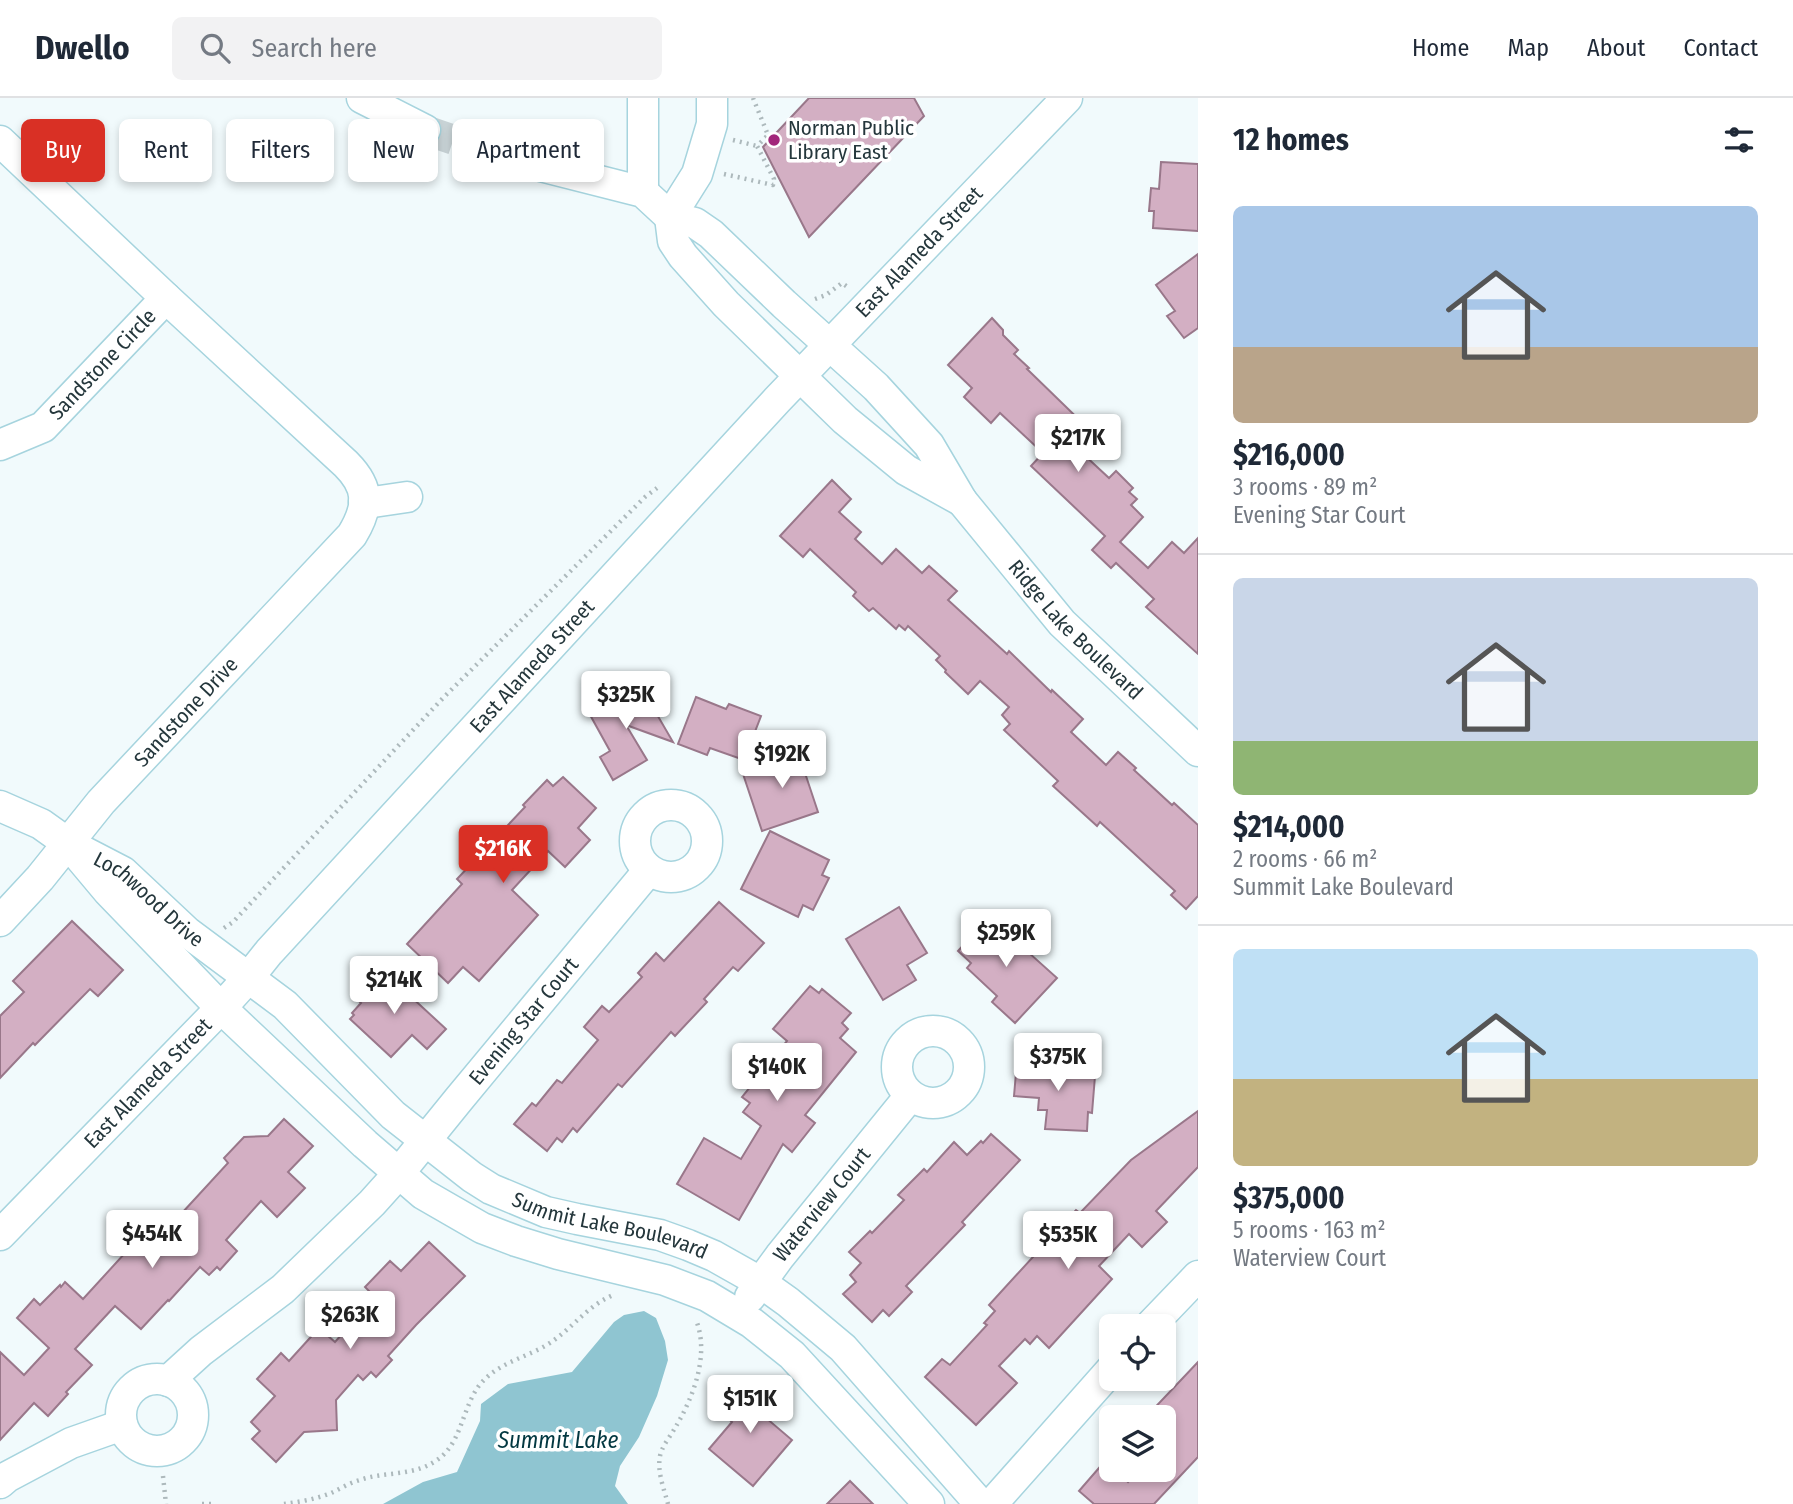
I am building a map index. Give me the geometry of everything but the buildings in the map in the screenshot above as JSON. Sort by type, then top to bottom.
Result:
[{"type":"street","points":[[362,98],[403,119]]},
{"type":"street","points":[[643,98],[643,192]]},
{"type":"street","points":[[604,182],[643,192],[670,217],[697,174],[712,124],[712,98]]},
{"type":"street","name":"East Alameda Street","points":[[0,1235],[211,997],[238,969],[269,952],[655,531],[1067,98]]},
{"type":"street","points":[[0,141],[352,470],[363,487],[364,501],[407,497]]},
{"type":"street","name":"Ridge Lake Boulevard","points":[[962,501],[906,470],[845,420],[726,304],[683,256],[673,241],[670,217],[695,223],[711,234],[876,387],[929,445],[962,501],[1062,623],[1198,751]]},
{"type":"street","name":"Sandstone Circle","points":[[0,445],[43,427],[166,299]]},
{"type":"street","name":"Sandstone Drive","points":[[0,921],[40,878],[102,802],[352,536],[358,525],[364,501]]},
{"type":"street","name":"Lochwood Drive","points":[[0,806],[41,824],[69,844],[123,872],[187,932],[238,969]]},
{"type":"street","name":"Lochwood Drive","points":[[69,844],[108,891],[211,997]]},
{"type":"street","name":"Evening Star Court","points":[[168,1381],[201,1351],[283,1289],[372,1203],[649,870]]},
{"type":"street","name":"Summit Lake Boulevard","points":[[238,969],[285,1005],[393,1115],[472,1178],[546,1212],[660,1234],[714,1256],[760,1282],[843,1348],[980,1504]]},
{"type":"street","name":"Summit Lake Boulevard","points":[[211,997],[356,1135],[423,1194],[482,1228],[558,1254],[665,1280],[707,1296],[752,1323],[792,1355],[929,1504]]},
{"type":"street","name":"Waterview Court","points":[[738,1315],[779,1256],[910,1096]]},
{"type":"street","points":[[1162,1314],[1198,1276]]},
{"type":"street","points":[[148,1380],[168,1381],[184,1392],[192,1409],[192,1422],[187,1434],[176,1445],[163,1451],[153,1451],[137,1445],[127,1436],[122,1425],[121,1409],[132,1388],[148,1380]]},
{"type":"street","points":[[992,1504],[1099,1384]]},
{"type":"street","points":[[0,1483],[71,1443],[122,1425]]},
{"type":"path","points":[[753,98],[768,135],[757,146]]},
{"type":"path","points":[[721,173],[773,184],[774,179],[757,146],[733,140],[731,149]]},
{"type":"path","points":[[715,177],[727,167]]},
{"type":"path","points":[[807,298],[816,299],[826,295],[842,283],[850,288]]},
{"type":"path","points":[[219,931],[233,922],[444,697],[666,479]]},
{"type":"path","points":[[284,1504],[329,1494],[360,1479],[417,1469],[438,1460],[452,1442],[471,1398],[487,1376],[560,1336],[599,1301],[618,1293]]},
{"type":"path","points":[[668,1504],[659,1464],[661,1452],[692,1394],[702,1342],[701,1331],[695,1318]]},
{"type":"path","points":[[163,1476],[166,1504]]},
{"type":"path","points":[[202,1504],[211,1504]]},
{"type":"water","name":"Summit Lake","points":[[644,1311],[656,1318],[665,1341],[668,1360],[657,1396],[639,1437],[620,1466],[615,1486],[628,1504],[383,1504],[423,1482],[457,1472],[480,1421],[481,1404],[508,1384],[572,1372],[614,1322],[624,1315]]},
{"type":"tunnel","points":[[438,134],[452,139]]},
{"type":"place","name":"Norman Public Library East","points":[[774,140]]}]
